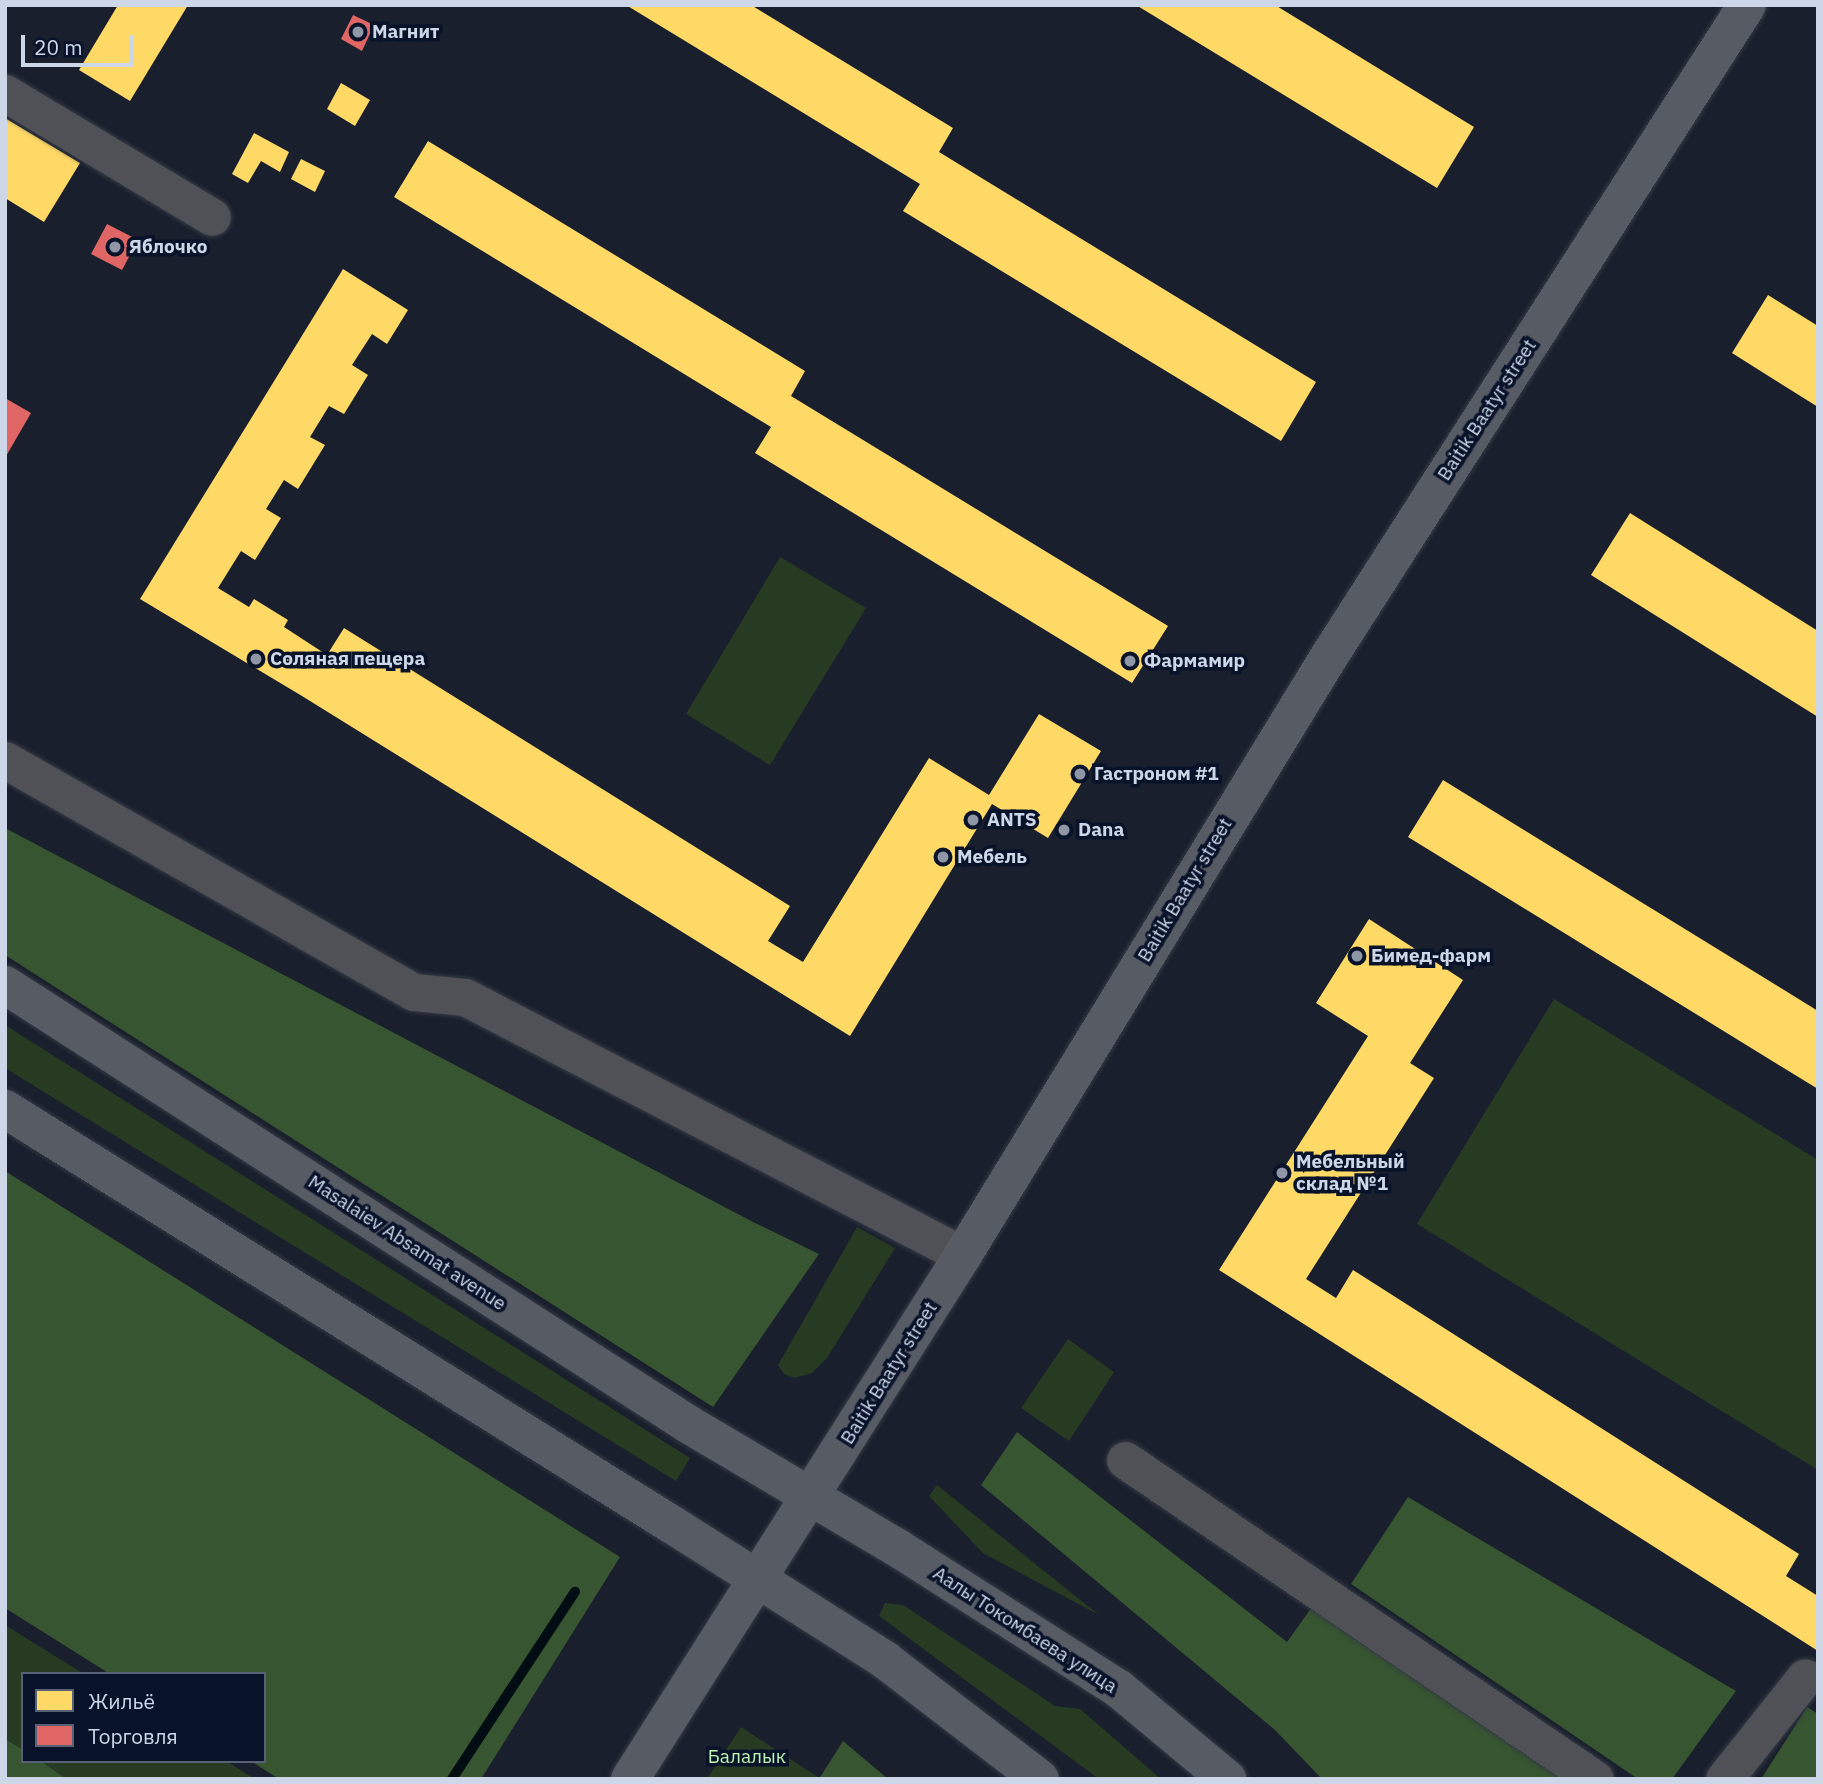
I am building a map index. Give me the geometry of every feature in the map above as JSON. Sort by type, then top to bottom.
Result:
[{"type":"main road","name":"Baitik Baatyr street","points":[[630,1779],[964,1255],[1280,735],[1747,5]]},
{"type":"main road","name":"Masalaiev Absamat avenue","points":[[5,985],[688,1424],[811,1496]]},
{"type":"main road","points":[[5,1110],[885,1660],[1040,1779]]},
{"type":"main road","name":"Аалы Токомбаева улица","points":[[811,1496],[1119,1689],[1227,1779]]},
{"type":"street","points":[[5,93],[212,217]]},
{"type":"street","points":[[5,760],[414,992],[465,997],[964,1255]]},
{"type":"street","points":[[1125,1460],[1595,1779]]},
{"type":"street","points":[[1724,1779],[1805,1677]]},
{"type":"green space","points":[[780,557],[866,608],[770,765],[686,714]]},
{"type":"green space","points":[[5,828],[753,1222],[819,1254],[713,1407],[5,955]]},
{"type":"green space","points":[[1554,999],[1818,1160],[1818,1470],[1417,1224]]},
{"type":"green space","points":[[5,1025],[690,1458],[676,1481],[5,1068]]},
{"type":"green space","points":[[5,1171],[620,1557],[481,1779],[279,1779],[254,1763],[266,1763],[266,1672],[107,1672],[5,1608]]},
{"type":"green space","points":[[857,1227],[895,1248],[827,1358],[812,1373],[795,1378],[784,1374],[778,1365]]},
{"type":"green space","points":[[1068,1339],[1114,1372],[1069,1441],[1021,1408]]},
{"type":"green space","points":[[1017,1432],[1287,1642],[1312,1607],[1579,1779],[1322,1779],[1275,1730],[981,1485]]},
{"type":"green space","points":[[937,1485],[1099,1615],[983,1553],[929,1496]]},
{"type":"green space","points":[[1408,1497],[1736,1691],[1672,1779],[1638,1779],[1351,1584]]},
{"type":"green space","points":[[885,1603],[903,1605],[1055,1706],[1080,1709],[1161,1779],[1099,1779],[879,1616]]},
{"type":"green space","points":[[5,1625],[81,1672],[21,1672],[21,1763],[229,1763],[255,1779],[5,1779]]},
{"type":"green space","points":[[1807,1707],[1818,1714],[1818,1779],[1761,1779]]},
{"type":"green space","name":"Балалык","points":[[741,1727],[821,1779],[707,1779]]},
{"type":"green space","points":[[5,1739],[21,1749],[21,1763],[43,1763],[67,1779],[5,1779]]},
{"type":"green space","points":[[843,1741],[888,1779],[819,1779]]},
{"type":"building: Жильё","points":[[118,5],[188,5],[130,101],[79,70]]},
{"type":"building: Жильё","points":[[626,5],[751,5],[953,128],[939,152],[1316,382],[1281,441],[903,211],[920,184]]},
{"type":"building: Жильё","points":[[1136,5],[1275,5],[1474,127],[1437,188]]},
{"type":"building: Жильё","points":[[341,83],[370,100],[355,126],[327,109]]},
{"type":"building: Жильё","points":[[5,118],[80,163],[44,222],[5,198]]},
{"type":"building: Жильё","points":[[254,133],[289,152],[280,172],[261,161],[248,183],[232,174]]},
{"type":"building: Жильё","points":[[428,141],[805,371],[791,396],[1168,626],[1132,683],[755,453],[771,427],[394,197]]},
{"type":"building: Жильё","points":[[301,159],[325,171],[315,192],[291,179]]},
{"type":"building: Жильё","points":[[343,269],[408,310],[387,344],[372,334],[352,365],[368,375],[344,414],[329,406],[310,437],[325,445],[298,489],[284,480],[266,509],[281,518],[255,560],[241,551],[218,588],[249,607],[254,599],[288,620],[284,627],[327,655],[344,628],[790,906],[768,941],[803,962],[929,758],[989,795],[1039,714],[1101,751],[1048,838],[992,804],[850,1036],[302,696],[140,599]]},
{"type":"building: Жильё","points":[[1768,295],[1818,326],[1818,407],[1732,353]]},
{"type":"building: Жильё","points":[[1630,513],[1818,631],[1818,717],[1591,575]]},
{"type":"building: Жильё","points":[[1443,780],[1818,1011],[1818,1089],[1408,837]]},
{"type":"building: Жильё","points":[[1369,919],[1463,980],[1410,1063],[1434,1078],[1306,1279],[1336,1298],[1353,1270],[1799,1554],[1786,1576],[1818,1596],[1818,1651],[1219,1270],[1368,1036],[1316,1003]]},
{"type":"building: Торговля","name":"Магнит","points":[[353,15],[374,25],[362,51],[341,39]]},
{"type":"building: Торговля","name":"Яблочко","points":[[107,224],[138,240],[122,270],[91,254]]},
{"type":"building: Торговля","points":[[5,398],[31,413],[5,458]]},
{"type":"waterway","points":[[452,1779],[575,1592]]},
{"type":"place","name":"Магнит","points":[[358,32]]},
{"type":"place","name":"Яблочко","points":[[115,247]]},
{"type":"place","name":"Соляная пещера","points":[[256,659]]},
{"type":"place","name":"Фармамир","points":[[1130,661]]},
{"type":"place","name":"Гастроном #1","points":[[1080,774]]},
{"type":"place","name":"ANTS","points":[[973,820]]},
{"type":"place","name":"Dana","points":[[1064,830]]},
{"type":"place","name":"Мебель","points":[[943,857]]},
{"type":"place","name":"Бимед-фарм","points":[[1357,956]]},
{"type":"place","name":"Мебельный склад №1","points":[[1282,1173]]}]
